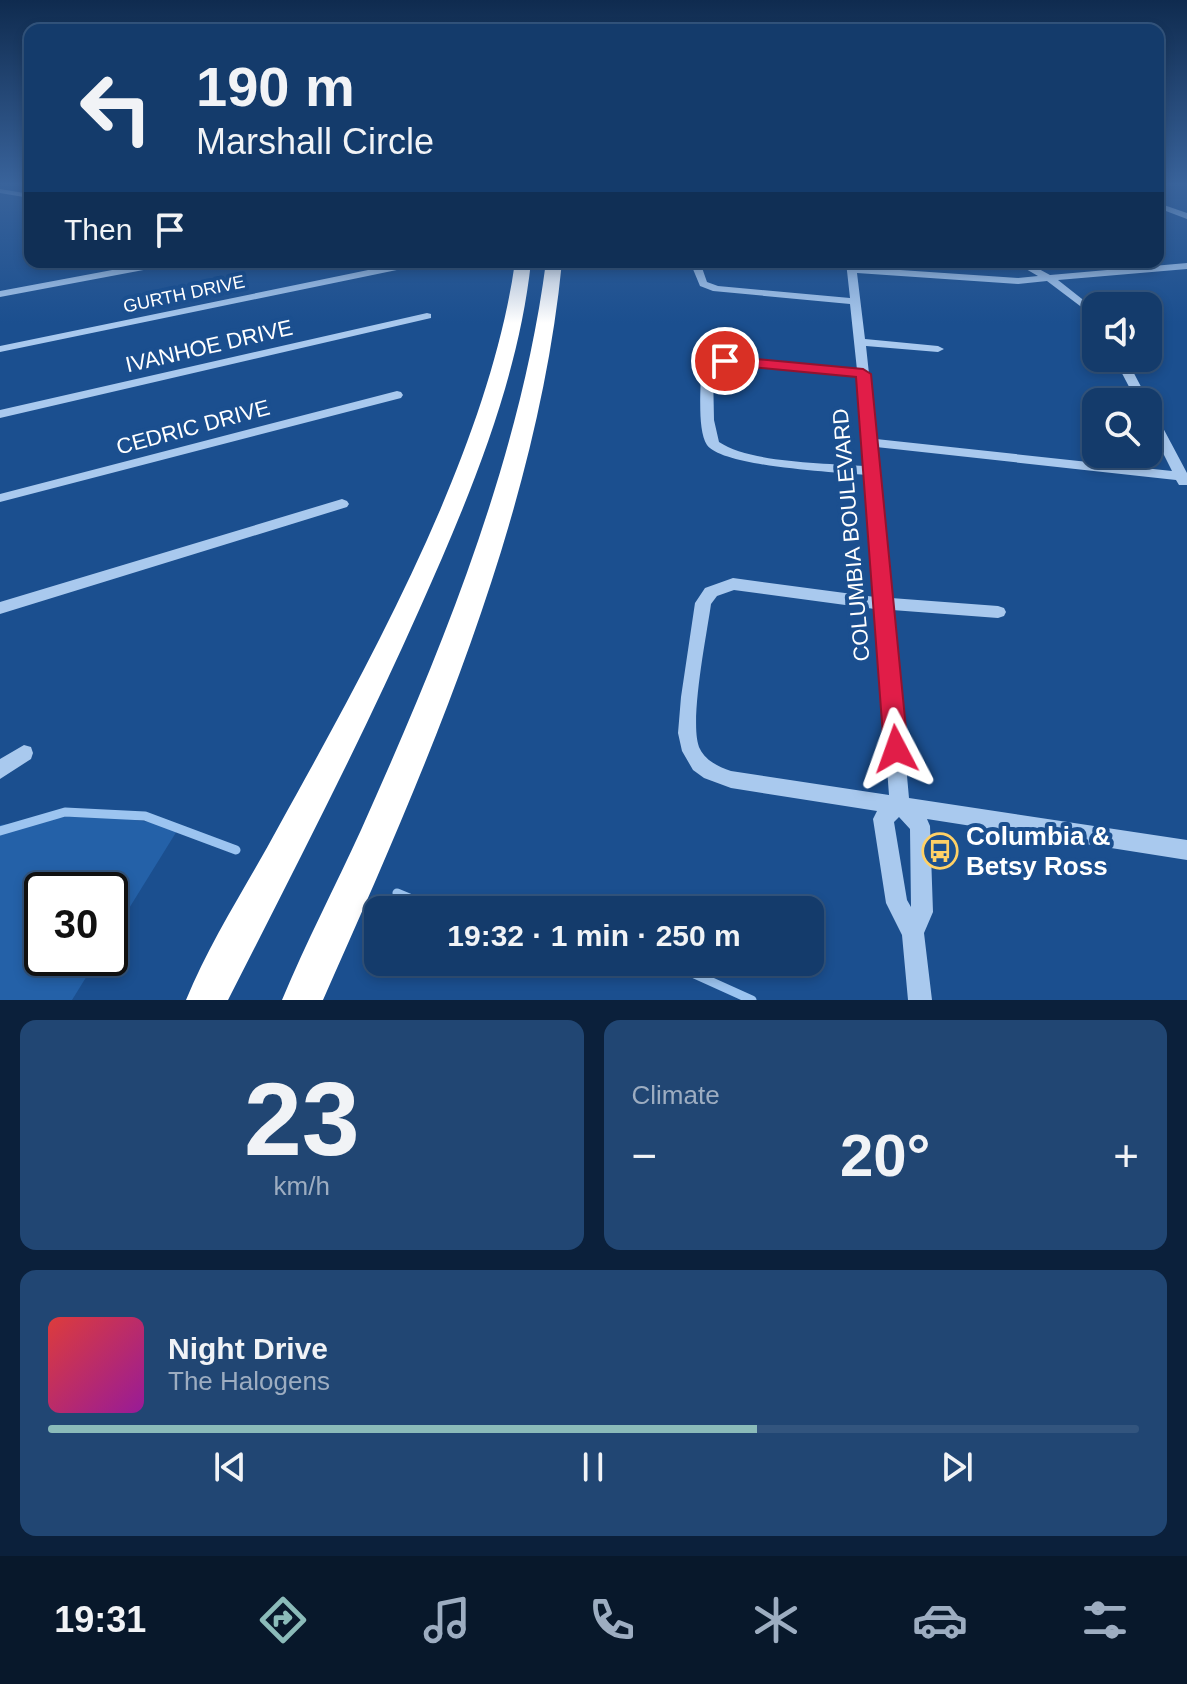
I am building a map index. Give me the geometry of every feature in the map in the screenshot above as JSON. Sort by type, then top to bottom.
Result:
[{"type":"highway","points":[[206,1000],[337,753],[422,576],[493,396],[512,330],[522,268]]},
{"type":"highway","points":[[302,1000],[355,886],[420,732],[504,499],[534,387],[551,300],[554,268]]},
{"type":"street","points":[[1164,265],[1187,266]]},
{"type":"street","points":[[1164,266],[1187,280]]},
{"type":"street","points":[[0,294],[138,268]]},
{"type":"street","name":"GURTH DRIVE","points":[[0,349],[392,268]]},
{"type":"street","points":[[697,268],[703,284],[716,289],[854,301]]},
{"type":"street","name":"COLUMBIA BOULEVARD","points":[[852,268],[900,804],[920,826],[922,912],[913,933]]},
{"type":"street","points":[[872,268],[985,279],[1050,279],[1138,268]]},
{"type":"street","points":[[1030,268],[1082,304]]},
{"type":"street","name":"IVANHOE DRIVE","points":[[0,414],[427,316]]},
{"type":"street","points":[[858,342],[938,349]]},
{"type":"street","points":[[863,374],[731,361],[713,364],[707,370],[710,435],[718,450],[739,457],[870,471]]},
{"type":"street","name":"CEDRIC DRIVE","points":[[0,498],[397,395]]},
{"type":"street","points":[[1162,437],[1185,480]]},
{"type":"street","points":[[869,442],[1185,480]]},
{"type":"street","points":[[0,608],[342,504]]},
{"type":"street","points":[[998,612],[882,604],[733,584],[711,592],[703,603],[688,743],[693,755],[704,768],[722,776],[974,819],[1187,850]]},
{"type":"street","points":[[0,770],[24,753]]},
{"type":"street","name":"COLUMBIA BOULEVARD","points":[[900,804],[883,819],[897,903],[913,933],[920,1000]]},
{"type":"shaded area","points":[[89,814],[180,826],[128,910],[128,872],[24,872],[24,976],[87,976],[72,1000],[0,1000],[0,825]]},
{"type":"waterway","points":[[0,831],[65,812],[145,816],[236,850]]},
{"type":"waterway","points":[[397,893],[404,896]]},
{"type":"waterway","points":[[699,976],[752,1000]]},
{"type":"place","name":"Columbia & Betsy Ross","points":[[940,851]]},
{"type":"route","points":[[725,361],[863,374],[896,749]]}]
